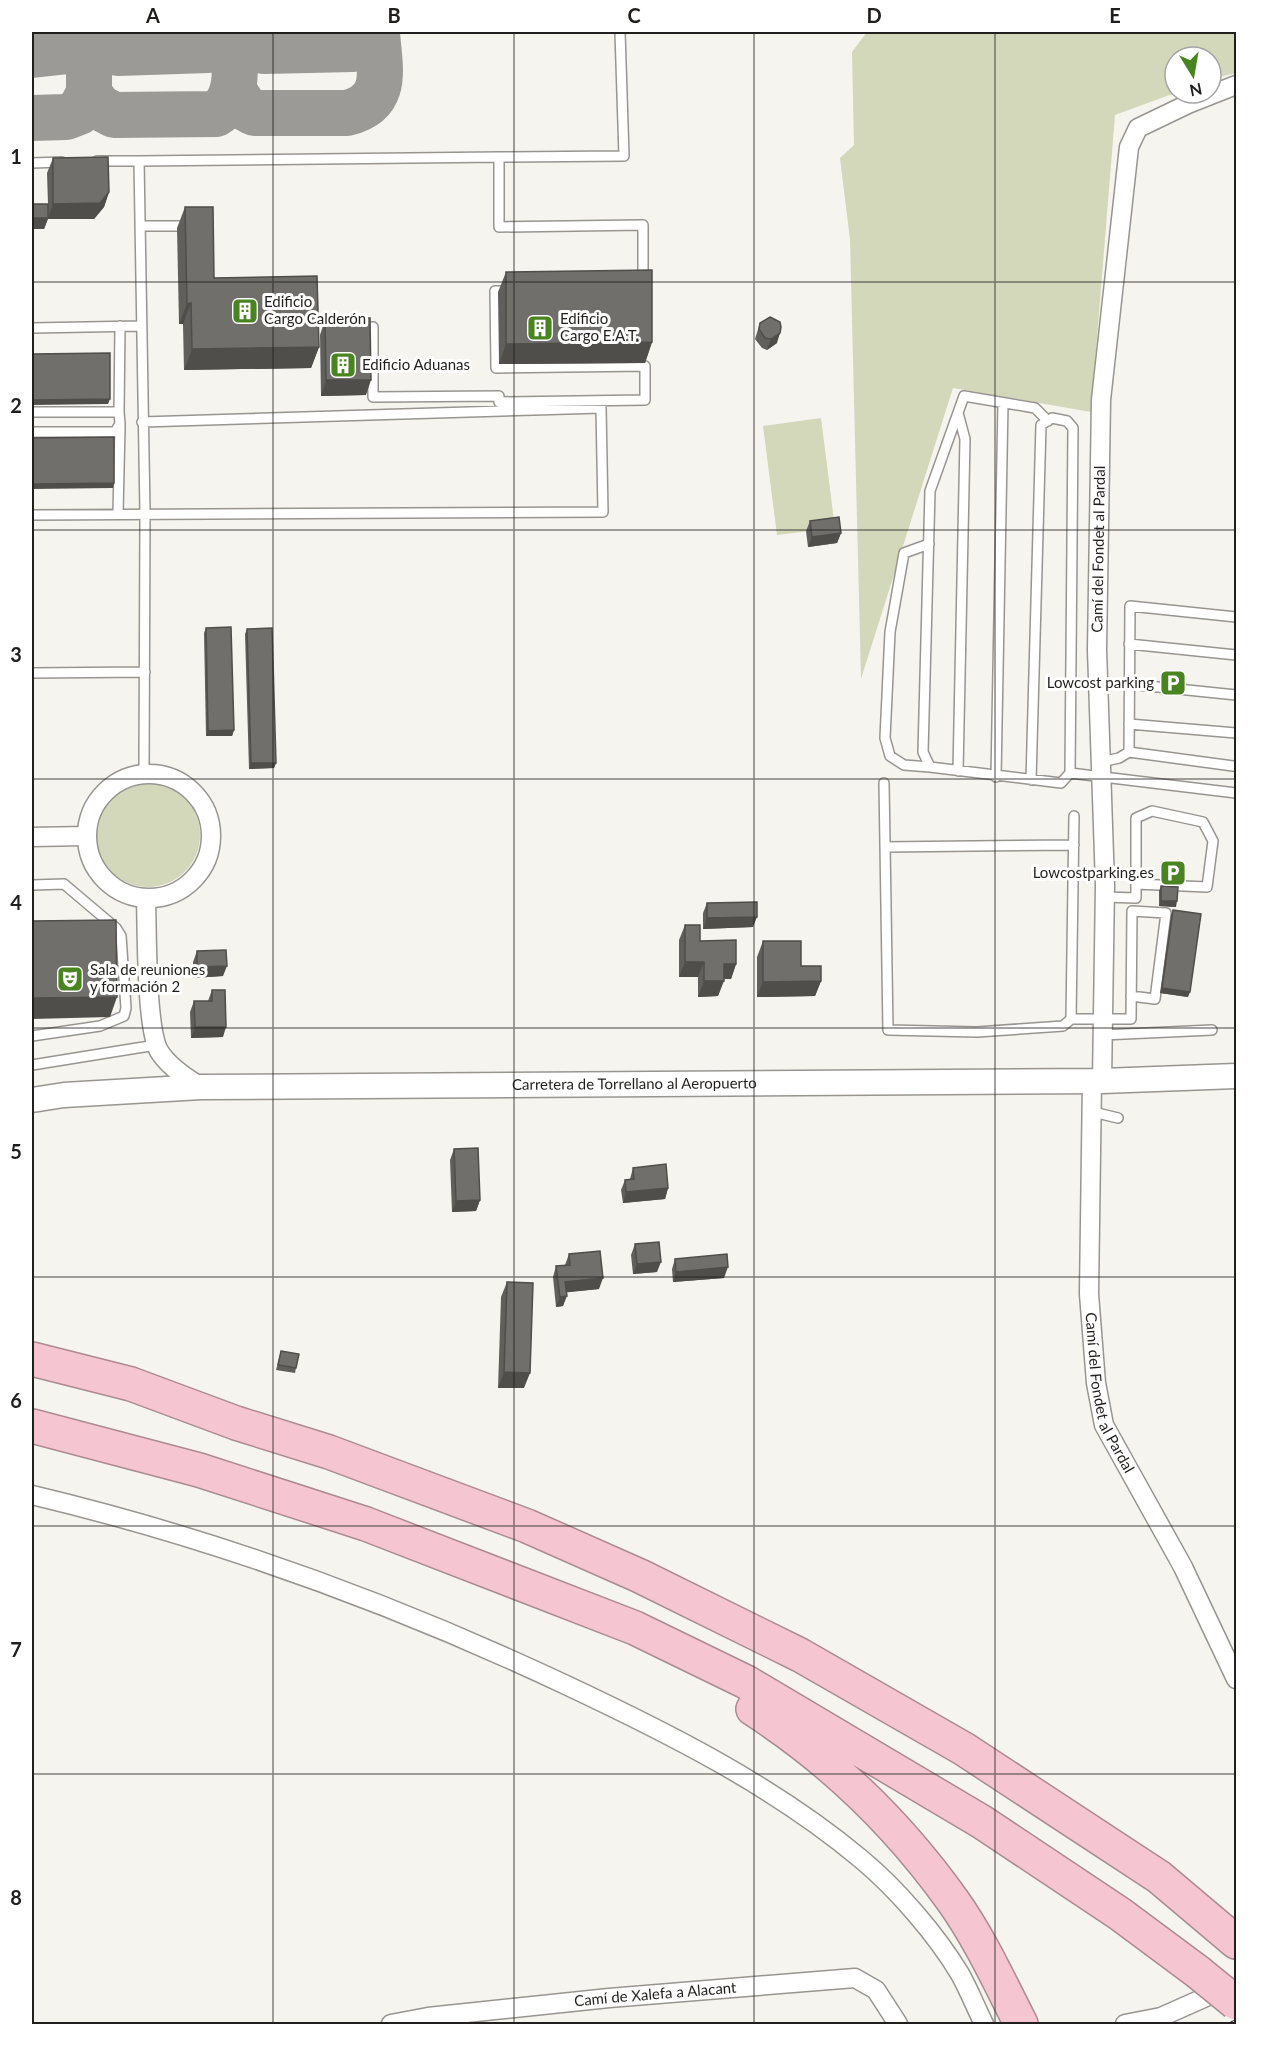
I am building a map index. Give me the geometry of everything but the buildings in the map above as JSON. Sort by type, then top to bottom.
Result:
[{"type":"highway","points":[[32,1359],[132,1384],[236,1423],[422,1485],[526,1526],[661,1586],[800,1655],[883,1701],[964,1749],[1159,1877],[1203,1900],[1236,1925]]},
{"type":"highway","points":[[32,1373],[236,1423]]},
{"type":"highway","points":[[32,1426],[199,1470],[344,1517],[636,1628],[746,1682],[982,1822],[1120,1914],[1236,2003]]},
{"type":"highway","points":[[531,1588],[572,1618],[675,1665],[734,1697],[786,1731],[851,1783],[899,1832],[953,1901],[980,1945],[1021,2025]]},
{"type":"highway","points":[[1159,1877],[1236,1942]]},
{"type":"street","name":"Camí del Fondet al Pardal","points":[[1236,85],[1179,108],[1138,128],[1129,147],[1101,400],[1097,650],[1105,897],[1103,1028],[1093,1112],[1089,1293],[1096,1383],[1104,1425],[1183,1567],[1236,1679]]},
{"type":"street","points":[[144,774],[164,775],[183,783],[198,797],[208,815],[212,835],[209,855],[199,873],[185,888],[166,896],[146,898],[127,895],[110,886],[97,872],[89,855],[86,836],[89,818],[103,794],[126,778],[144,774]]},
{"type":"street","points":[[32,837],[86,836]]},
{"type":"street","points":[[146,898],[152,1024],[156,1045],[165,1058],[187,1079],[201,1087]]},
{"type":"street","name":"Carretera de Torrellano al Aeropuerto","points":[[32,1100],[64,1095],[201,1087],[1097,1081],[1236,1076]]},
{"type":"street","points":[[32,1495],[97,1511],[250,1556],[392,1608],[492,1650],[630,1715],[720,1764],[808,1818],[863,1860],[913,1911],[959,1973],[984,2025]]},
{"type":"street","name":"Camí de Xalefa a Alacant","points":[[391,2025],[428,2017],[609,1998],[855,1978],[876,1990],[898,2025]]},
{"type":"street","points":[[1125,2025],[1161,2017],[1236,1984]]},
{"type":"lane","points":[[91,162],[624,156],[620,32]]},
{"type":"lane","points":[[498,157],[499,227],[643,225],[643,289],[632,289]]},
{"type":"lane","points":[[139,161],[145,513],[144,774]]},
{"type":"lane","points":[[32,163],[68,162]]},
{"type":"lane","points":[[141,226],[197,226]]},
{"type":"lane","points":[[350,328],[373,327],[373,397],[499,396],[499,402],[645,400],[645,366],[496,368],[495,291],[518,291]]},
{"type":"lane","points":[[118,513],[120,326]]},
{"type":"lane","points":[[32,328],[141,326]]},
{"type":"lane","points":[[930,767],[923,752],[930,491],[964,396],[1035,408],[1048,421]]},
{"type":"lane","points":[[996,777],[1004,403]]},
{"type":"lane","points":[[32,515],[603,512],[600,408],[142,422]]},
{"type":"lane","points":[[32,412],[119,412]]},
{"type":"lane","points":[[958,413],[966,439],[958,771]]},
{"type":"lane","points":[[1031,780],[1041,425],[1052,418],[1068,421],[1073,428],[1070,773]]},
{"type":"lane","points":[[32,432],[115,432],[120,424]]},
{"type":"lane","points":[[929,544],[904,553],[890,632],[885,738],[890,756],[904,765],[996,777],[1061,783],[1070,773],[1101,769],[1236,793]]},
{"type":"lane","points":[[1129,752],[1130,606],[1236,617]]},
{"type":"lane","points":[[1129,644],[1236,655]]},
{"type":"lane","points":[[32,673],[145,672]]},
{"type":"lane","points":[[1129,684],[1236,695]]},
{"type":"lane","points":[[1129,724],[1236,733]]},
{"type":"lane","points":[[1101,769],[1129,752],[1233,766]]},
{"type":"lane","points":[[884,783],[888,1030],[977,1032],[1063,1026],[1071,1019],[1074,816]]},
{"type":"lane","points":[[1105,897],[1136,898],[1136,884],[1136,818],[1152,811],[1203,822],[1213,841],[1207,887],[1136,884]]},
{"type":"lane","points":[[885,847],[1074,845]]},
{"type":"lane","points":[[32,885],[64,884],[116,928],[123,943],[126,1008],[124,1016],[111,1023],[32,1036]]},
{"type":"lane","points":[[1103,1028],[1131,1019],[1131,996],[1132,911],[1166,913],[1155,999],[1131,996]]},
{"type":"lane","points":[[1071,1019],[1103,1028],[1212,1030]]},
{"type":"lane","points":[[32,1065],[156,1045]]},
{"type":"lane","points":[[1093,1112],[1118,1118]]},
{"type":"green space","points":[[867,32],[1236,32],[1236,73],[1223,76],[1223,45],[1163,45],[1163,97],[1115,115],[1091,412],[953,388],[861,679],[850,240],[840,158],[854,145],[852,52]]},
{"type":"green space","points":[[821,418],[835,528],[777,535],[763,426]]},
{"type":"green space","points":[[148,783],[168,787],[185,798],[196,815],[200,835],[196,855],[185,872],[168,883],[148,887],[128,883],[111,872],[100,855],[96,835],[100,815],[111,798],[128,787]]},
{"type":"taxiway","points":[[32,55],[69,51],[88,32]]},
{"type":"taxiway","points":[[89,32],[101,46],[118,53],[208,50],[222,43],[231,32]]},
{"type":"taxiway","points":[[89,93],[99,107],[114,115],[216,114],[230,98],[233,88],[235,77],[233,32]]},
{"type":"taxiway","points":[[235,32],[247,45],[264,51],[353,49],[367,43],[376,32]]},
{"type":"taxiway","points":[[234,91],[245,108],[254,113],[347,113],[361,108],[371,101],[379,82],[377,32]]},
{"type":"taxiway","points":[[32,118],[66,117],[79,112],[89,93],[89,65]]},
{"type":"place","name":"Edificio Cargo Calderón","points":[[245,311]]},
{"type":"place","name":"Edificio Cargo E.A.T.","points":[[540,328]]},
{"type":"place","name":"Edificio Aduanas","points":[[343,365]]},
{"type":"place","name":"Lowcost parking","points":[[1173,683]]},
{"type":"place","name":"Lowcostparking.es","points":[[1173,873]]},
{"type":"place","name":"Sala de reuniones y formación 2","points":[[70,979]]}]
